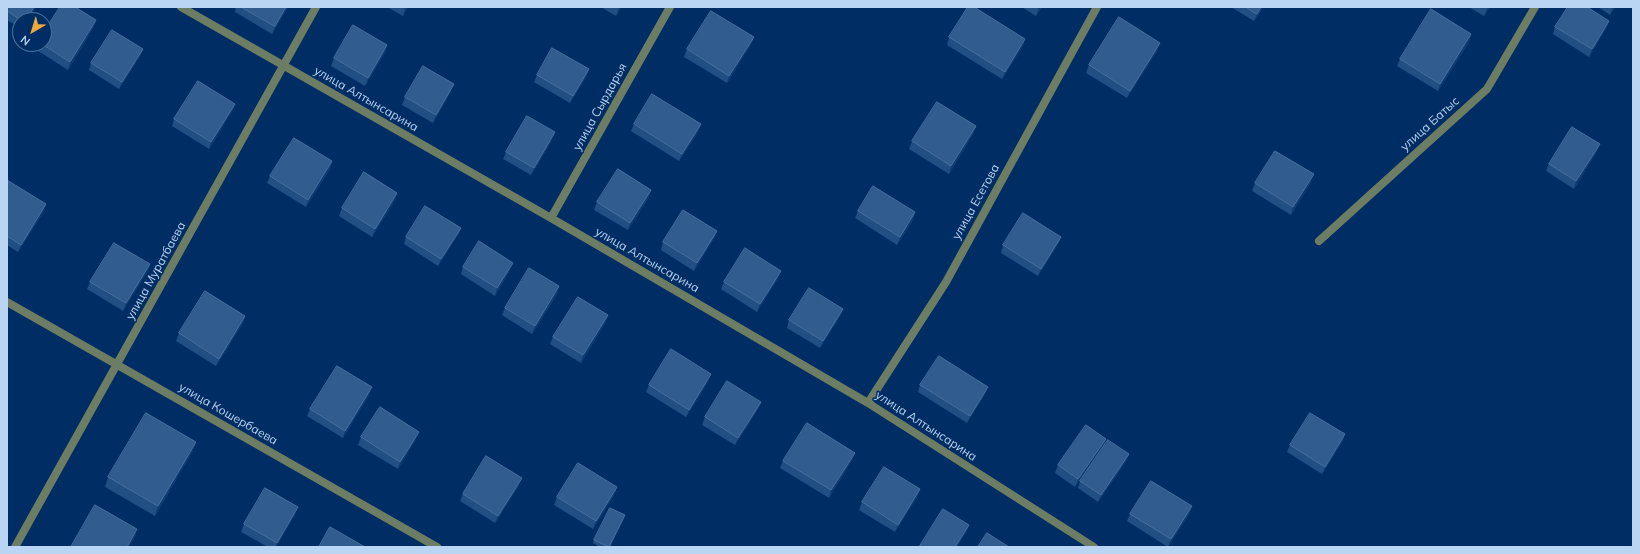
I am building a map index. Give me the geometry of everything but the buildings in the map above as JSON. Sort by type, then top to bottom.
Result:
[{"type":"street","name":"улица Алтынсарина","points":[[181,7],[551,218],[868,403],[1094,547]]},
{"type":"street","name":"улица Муратбаева","points":[[15,547],[316,7]]},
{"type":"street","name":"улица Сырдарья","points":[[551,218],[670,7]]},
{"type":"street","name":"улица Есетова","points":[[868,403],[946,282],[1097,7]]},
{"type":"street","name":"улица Батыс","points":[[1319,241],[1487,89],[1535,7]]},
{"type":"street","name":"улица Кошербаева","points":[[7,302],[437,547]]}]
